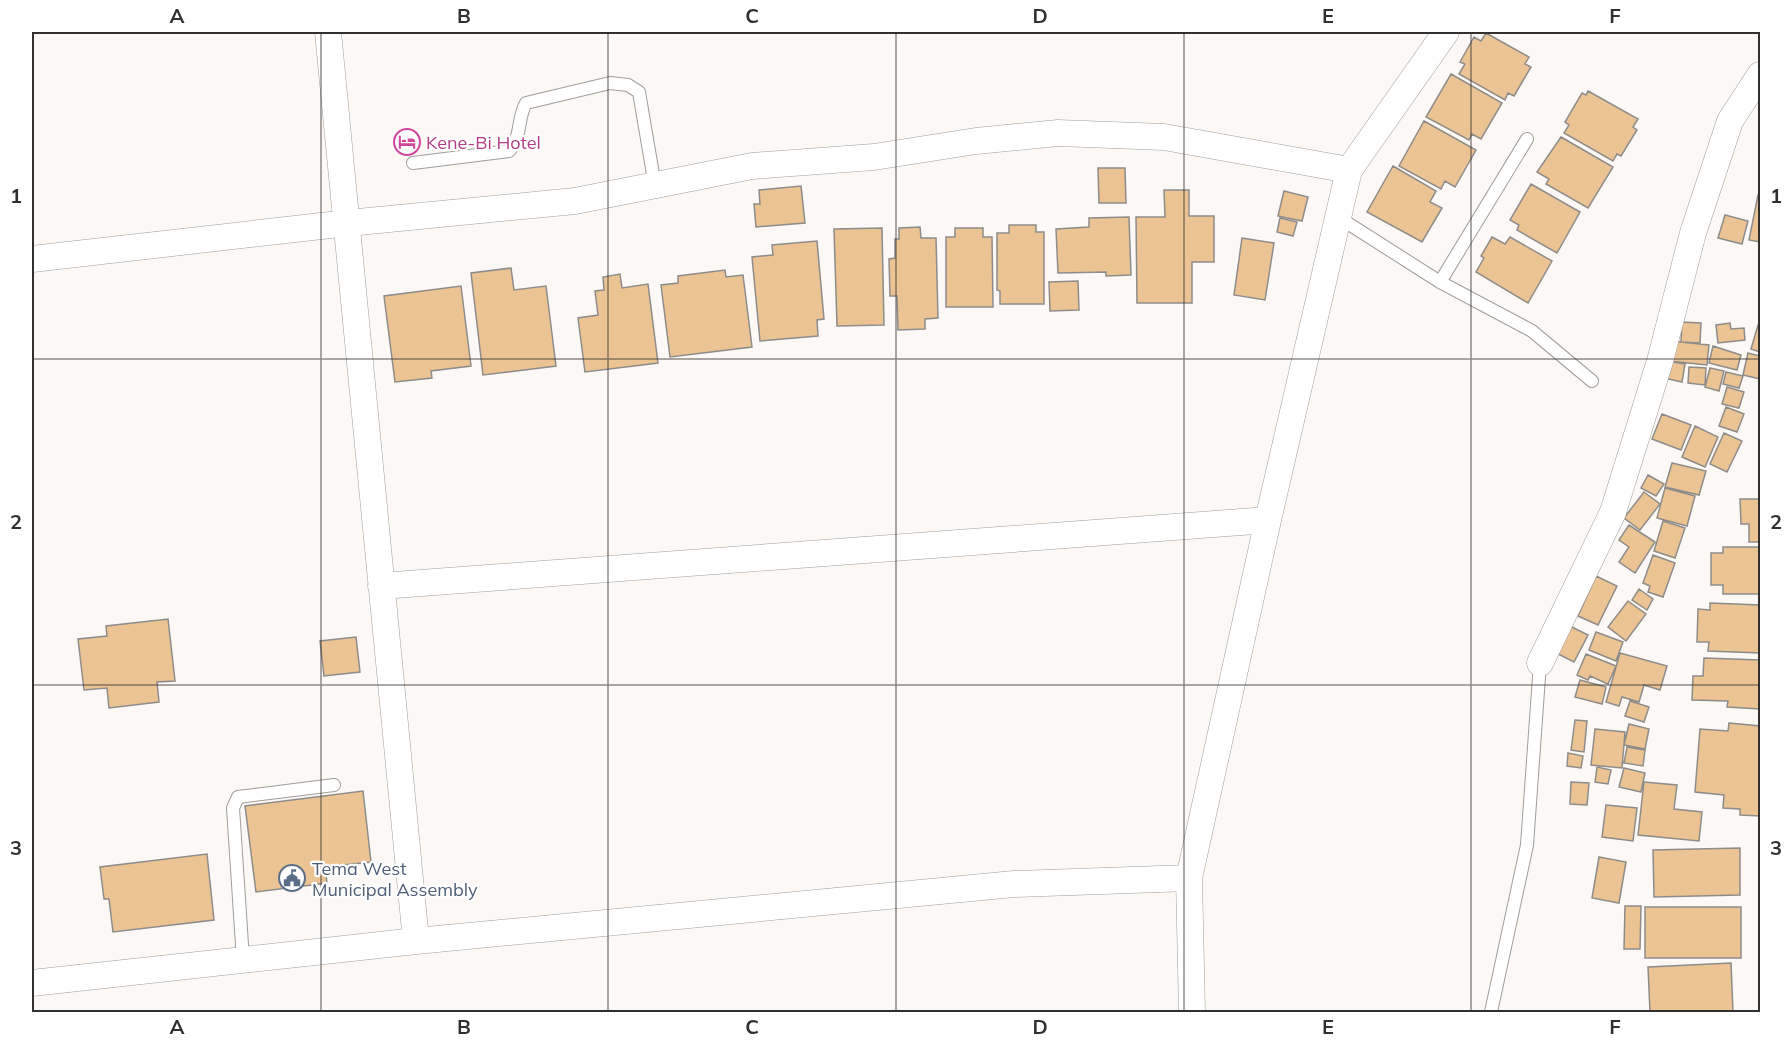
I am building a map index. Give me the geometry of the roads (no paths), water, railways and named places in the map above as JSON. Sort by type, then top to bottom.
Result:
[{"type":"street","points":[[328,32],[416,941]]},
{"type":"street","points":[[1192,1012],[1189,878],[1268,520],[1349,170],[1446,32]]},
{"type":"street","points":[[1540,663],[1613,512],[1660,361],[1693,233],[1730,121],[1761,75]]},
{"type":"street","points":[[32,259],[348,223],[575,201],[752,166],[874,157],[976,141],[1058,133],[1164,137],[1349,170]]},
{"type":"street","points":[[381,586],[1268,520]]},
{"type":"street","points":[[32,983],[416,941],[1014,884],[1189,878]]},
{"type":"lane","points":[[413,163],[509,151],[515,144],[519,115],[526,103],[610,83],[628,85],[639,92],[655,186]]},
{"type":"lane","points":[[1440,282],[1527,139]]},
{"type":"lane","points":[[1338,217],[1440,282],[1532,332],[1592,381]]},
{"type":"lane","points":[[1491,1012],[1527,844],[1540,663]]},
{"type":"lane","points":[[243,960],[233,808],[238,797],[334,785]]},
{"type":"place","name":"Kene-Bi Hotel","points":[[407,142]]},
{"type":"place","name":"Tema West Municipal Assembly","points":[[292,878]]}]
